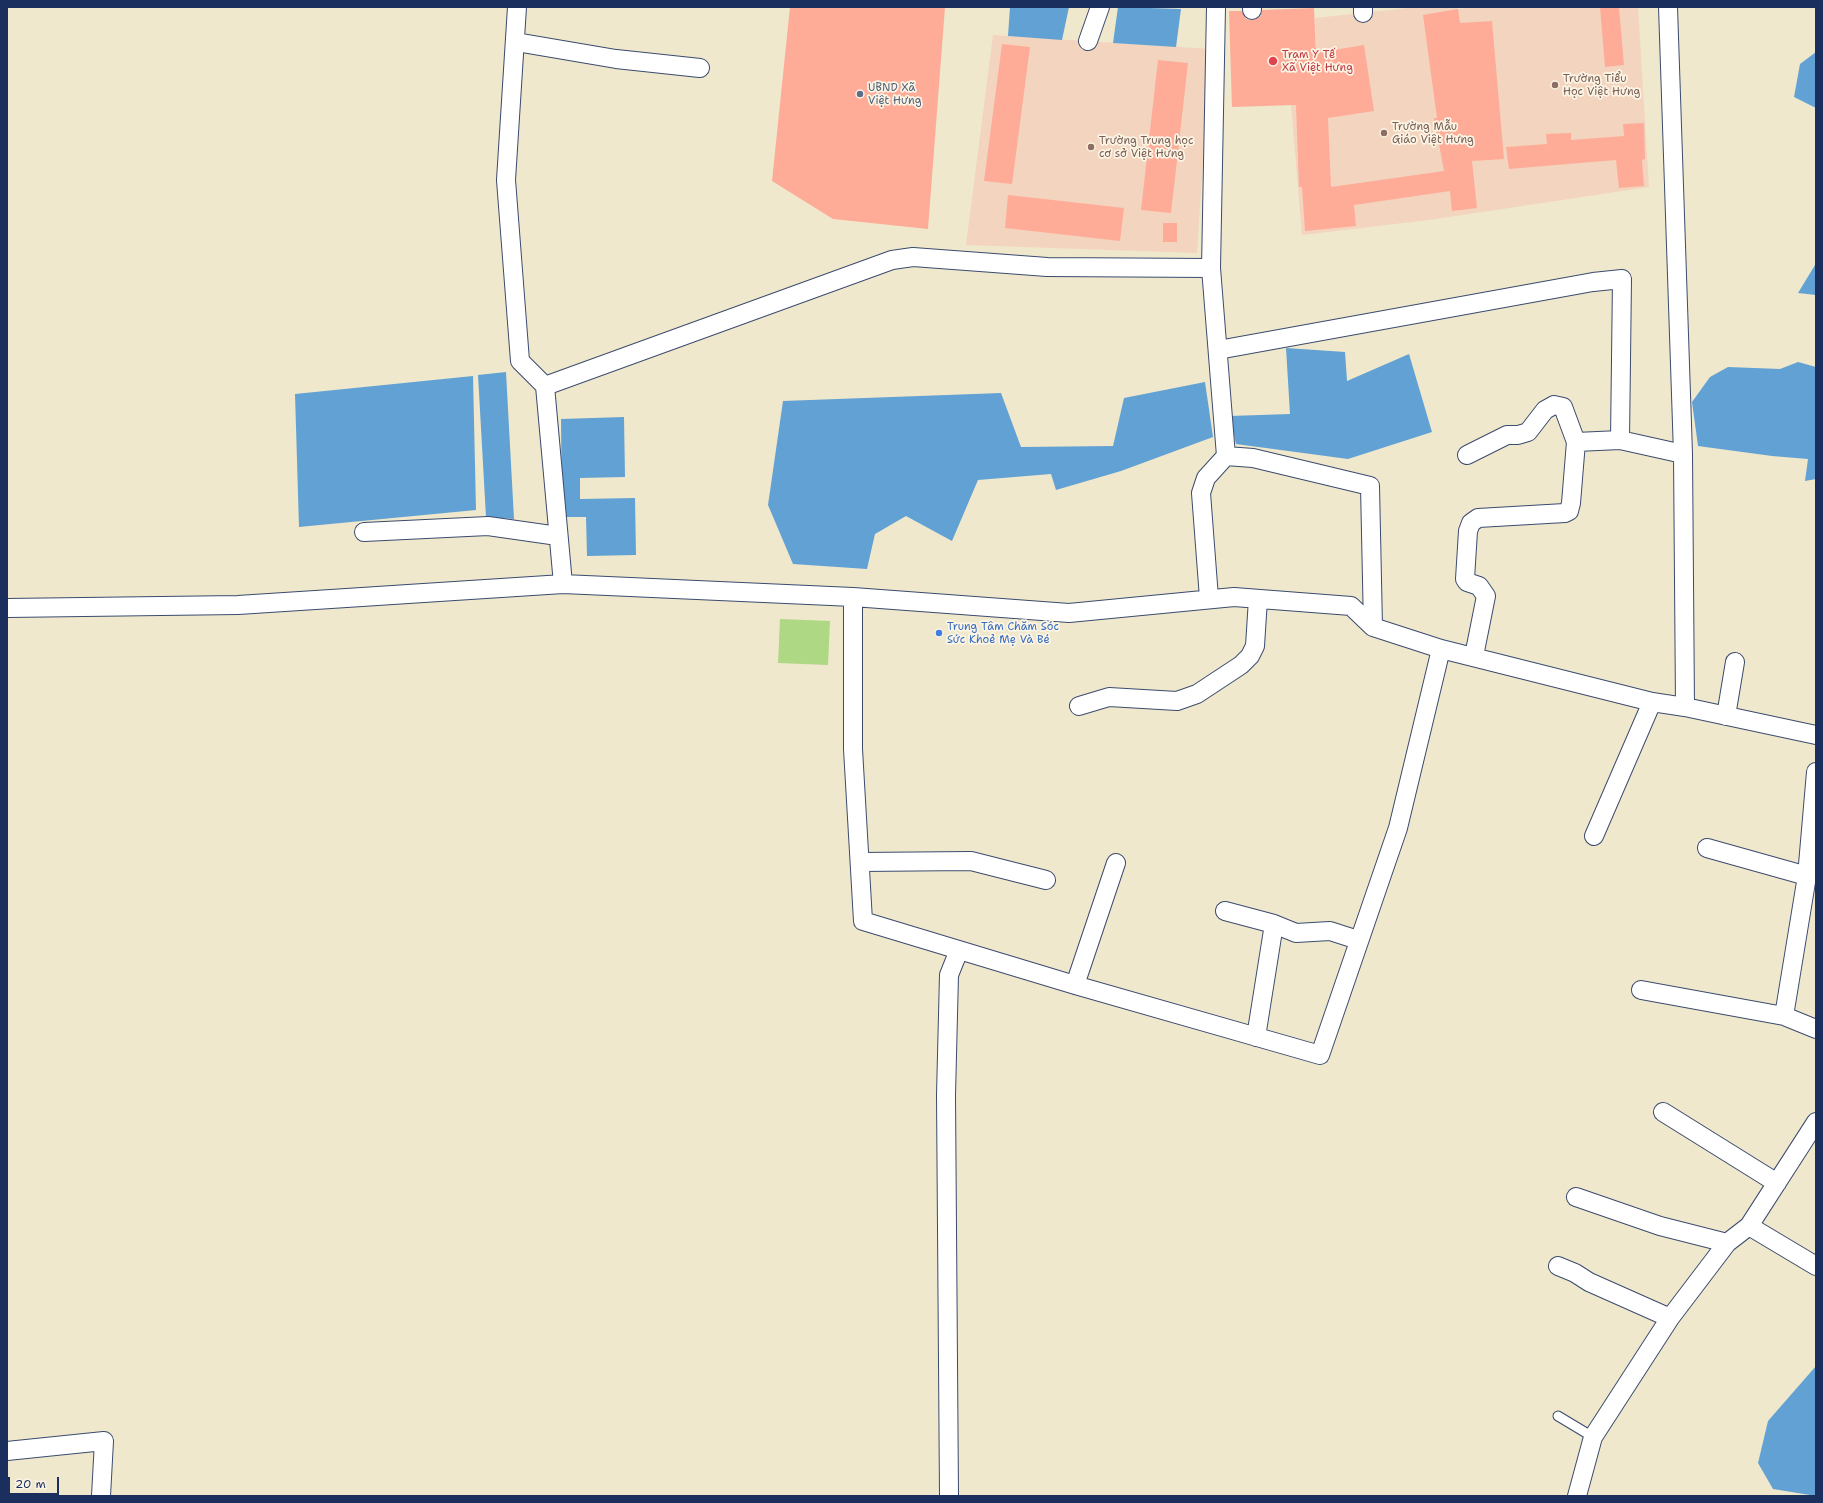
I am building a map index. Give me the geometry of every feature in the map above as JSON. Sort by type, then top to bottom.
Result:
[{"type":"street","points":[[517,7],[516,42],[506,180],[520,362],[544,386],[562,584]]},
{"type":"street","points":[[1088,41],[1100,7]]},
{"type":"street","points":[[1209,598],[1201,493],[1206,478],[1226,456],[1211,268],[1216,7]]},
{"type":"street","points":[[1668,7],[1683,454],[1685,707]]},
{"type":"street","points":[[516,42],[616,59],[700,68]]},
{"type":"street","points":[[544,386],[892,260],[913,257],[1047,267],[1211,268]]},
{"type":"street","points":[[1218,350],[1594,282],[1622,279],[1620,440]]},
{"type":"street","points":[[1467,455],[1507,435],[1518,435],[1528,432],[1545,410],[1554,405],[1563,407],[1576,442],[1569,511],[1565,514],[1478,518],[1471,523],[1468,531],[1465,579],[1467,582],[1479,586],[1486,596],[1474,656]]},
{"type":"street","points":[[1576,442],[1620,440],[1683,454]]},
{"type":"street","points":[[1226,456],[1253,458],[1370,486],[1373,627]]},
{"type":"street","points":[[364,532],[488,526],[558,536]]},
{"type":"street","points":[[7,608],[238,605],[562,584],[854,596],[1069,613],[1209,598],[1234,597],[1351,606],[1373,627],[1441,649],[1474,656],[1652,702],[1685,707],[1816,735]]},
{"type":"street","points":[[854,596],[853,749],[863,921],[1075,985],[1320,1055],[1358,940],[1398,828],[1441,649]]},
{"type":"street","points":[[1079,706],[1109,697],[1177,701],[1197,694],[1242,665],[1250,656],[1255,646],[1258,599]]},
{"type":"street","points":[[1726,716],[1735,662]]},
{"type":"street","points":[[1594,836],[1652,702]]},
{"type":"street","points":[[1784,1016],[1807,876],[1816,772]]},
{"type":"street","points":[[1707,848],[1807,876]]},
{"type":"street","points":[[860,862],[971,861],[1046,880]]},
{"type":"street","points":[[1075,985],[1116,863]]},
{"type":"street","points":[[1225,911],[1274,924],[1296,933],[1330,931],[1358,940]]},
{"type":"street","points":[[1256,1037],[1274,924]]},
{"type":"street","points":[[950,1496],[946,1096],[949,975],[959,950]]},
{"type":"street","points":[[1642,990],[1784,1016],[1816,1029]]},
{"type":"street","points":[[1663,1112],[1777,1183]]},
{"type":"street","points":[[1577,1496],[1594,1437],[1670,1318],[1727,1243],[1749,1226],[1816,1122]]},
{"type":"street","points":[[1576,1197],[1660,1226],[1727,1243]]},
{"type":"street","points":[[1749,1226],[1816,1266]]},
{"type":"street","points":[[1558,1266],[1575,1273],[1589,1282],[1670,1318]]},
{"type":"street","points":[[7,1451],[104,1441],[101,1496]]},
{"type":"lane","points":[[1558,1416],[1594,1437]]},
{"type":"shaded area","points":[[1417,7],[1457,7],[1458,9],[1477,7],[1638,7],[1649,187],[1429,220],[1302,235],[1291,105],[1318,103],[1315,18]]},
{"type":"shaded area","name":"Trường Trung học cơ sở Việt Hưng","points":[[993,35],[1210,49],[1197,253],[966,245]]},
{"type":"green space","points":[[780,619],[830,621],[828,665],[778,663]]},
{"type":"water","points":[[1010,7],[1069,7],[1062,40],[1008,36]]},
{"type":"water","points":[[1118,7],[1181,9],[1176,47],[1113,43]]},
{"type":"water","points":[[1816,52],[1816,108],[1794,97],[1800,64]]},
{"type":"water","points":[[1816,264],[1816,295],[1798,293],[1815,265]]},
{"type":"water","points":[[1286,348],[1345,352],[1347,381],[1409,354],[1432,432],[1348,459],[1236,444],[1230,416],[1290,414]]},
{"type":"water","points":[[1798,362],[1816,367],[1816,479],[1805,481],[1808,459],[1772,456],[1698,446],[1692,402],[1710,377],[1728,367],[1780,369]]},
{"type":"water","points":[[506,372],[514,519],[486,517],[478,375]]},
{"type":"water","points":[[473,376],[476,510],[299,527],[295,394]]},
{"type":"water","points":[[1205,382],[1213,437],[1121,471],[1056,490],[1051,474],[978,480],[952,541],[906,516],[875,534],[867,569],[793,564],[768,505],[783,401],[1001,393],[1021,447],[1113,446],[1124,398]]},
{"type":"water","points":[[624,417],[625,477],[580,478],[580,499],[635,498],[636,555],[587,556],[586,517],[562,517],[561,419]]},
{"type":"water","points":[[1816,1366],[1816,1496],[1773,1489],[1758,1463],[1768,1421]]},
{"type":"building","name":"UBND Xã Việt Hưng","points":[[790,7],[945,7],[928,229],[833,219],[772,181]]},
{"type":"building","points":[[1600,7],[1619,7],[1624,65],[1605,67]]},
{"type":"building","points":[[1314,8],[1316,53],[1364,45],[1374,111],[1328,118],[1331,187],[1444,171],[1434,118],[1437,118],[1423,15],[1458,9],[1460,23],[1492,21],[1504,159],[1472,161],[1477,208],[1452,211],[1450,191],[1354,205],[1356,226],[1305,231],[1302,187],[1299,187],[1296,105],[1232,107],[1229,11],[1242,11],[1246,19],[1252,20],[1261,16],[1262,10]]},
{"type":"building","points":[[1002,44],[1030,47],[1012,184],[984,181]]},
{"type":"building","points":[[1158,60],[1188,63],[1171,213],[1141,210]]},
{"type":"building","points":[[1644,123],[1645,159],[1642,160],[1644,186],[1619,188],[1616,160],[1509,169],[1506,147],[1547,144],[1546,134],[1571,133],[1571,140],[1624,136],[1623,124]]},
{"type":"building","points":[[1008,195],[1124,208],[1120,241],[1005,228]]},
{"type":"building","points":[[1163,223],[1177,223],[1177,242],[1163,242]]},
{"type":"place","name":"Trạm Y Tế Xã Việt Hưng","points":[[1273,61]]},
{"type":"place","name":"Trường Tiểu Học Việt Hưng","points":[[1555,85]]},
{"type":"place","name":"UBND Xã Việt Hưng","points":[[860,94]]},
{"type":"place","name":"Trường Mẫu Giáo Việt Hưng","points":[[1384,133]]},
{"type":"place","name":"Trường Trung học cơ sở Việt Hưng","points":[[1091,147]]},
{"type":"place","name":"Trung Tâm Chăm Sóc Sức Khoẻ Mẹ Và Bé","points":[[939,633]]}]
